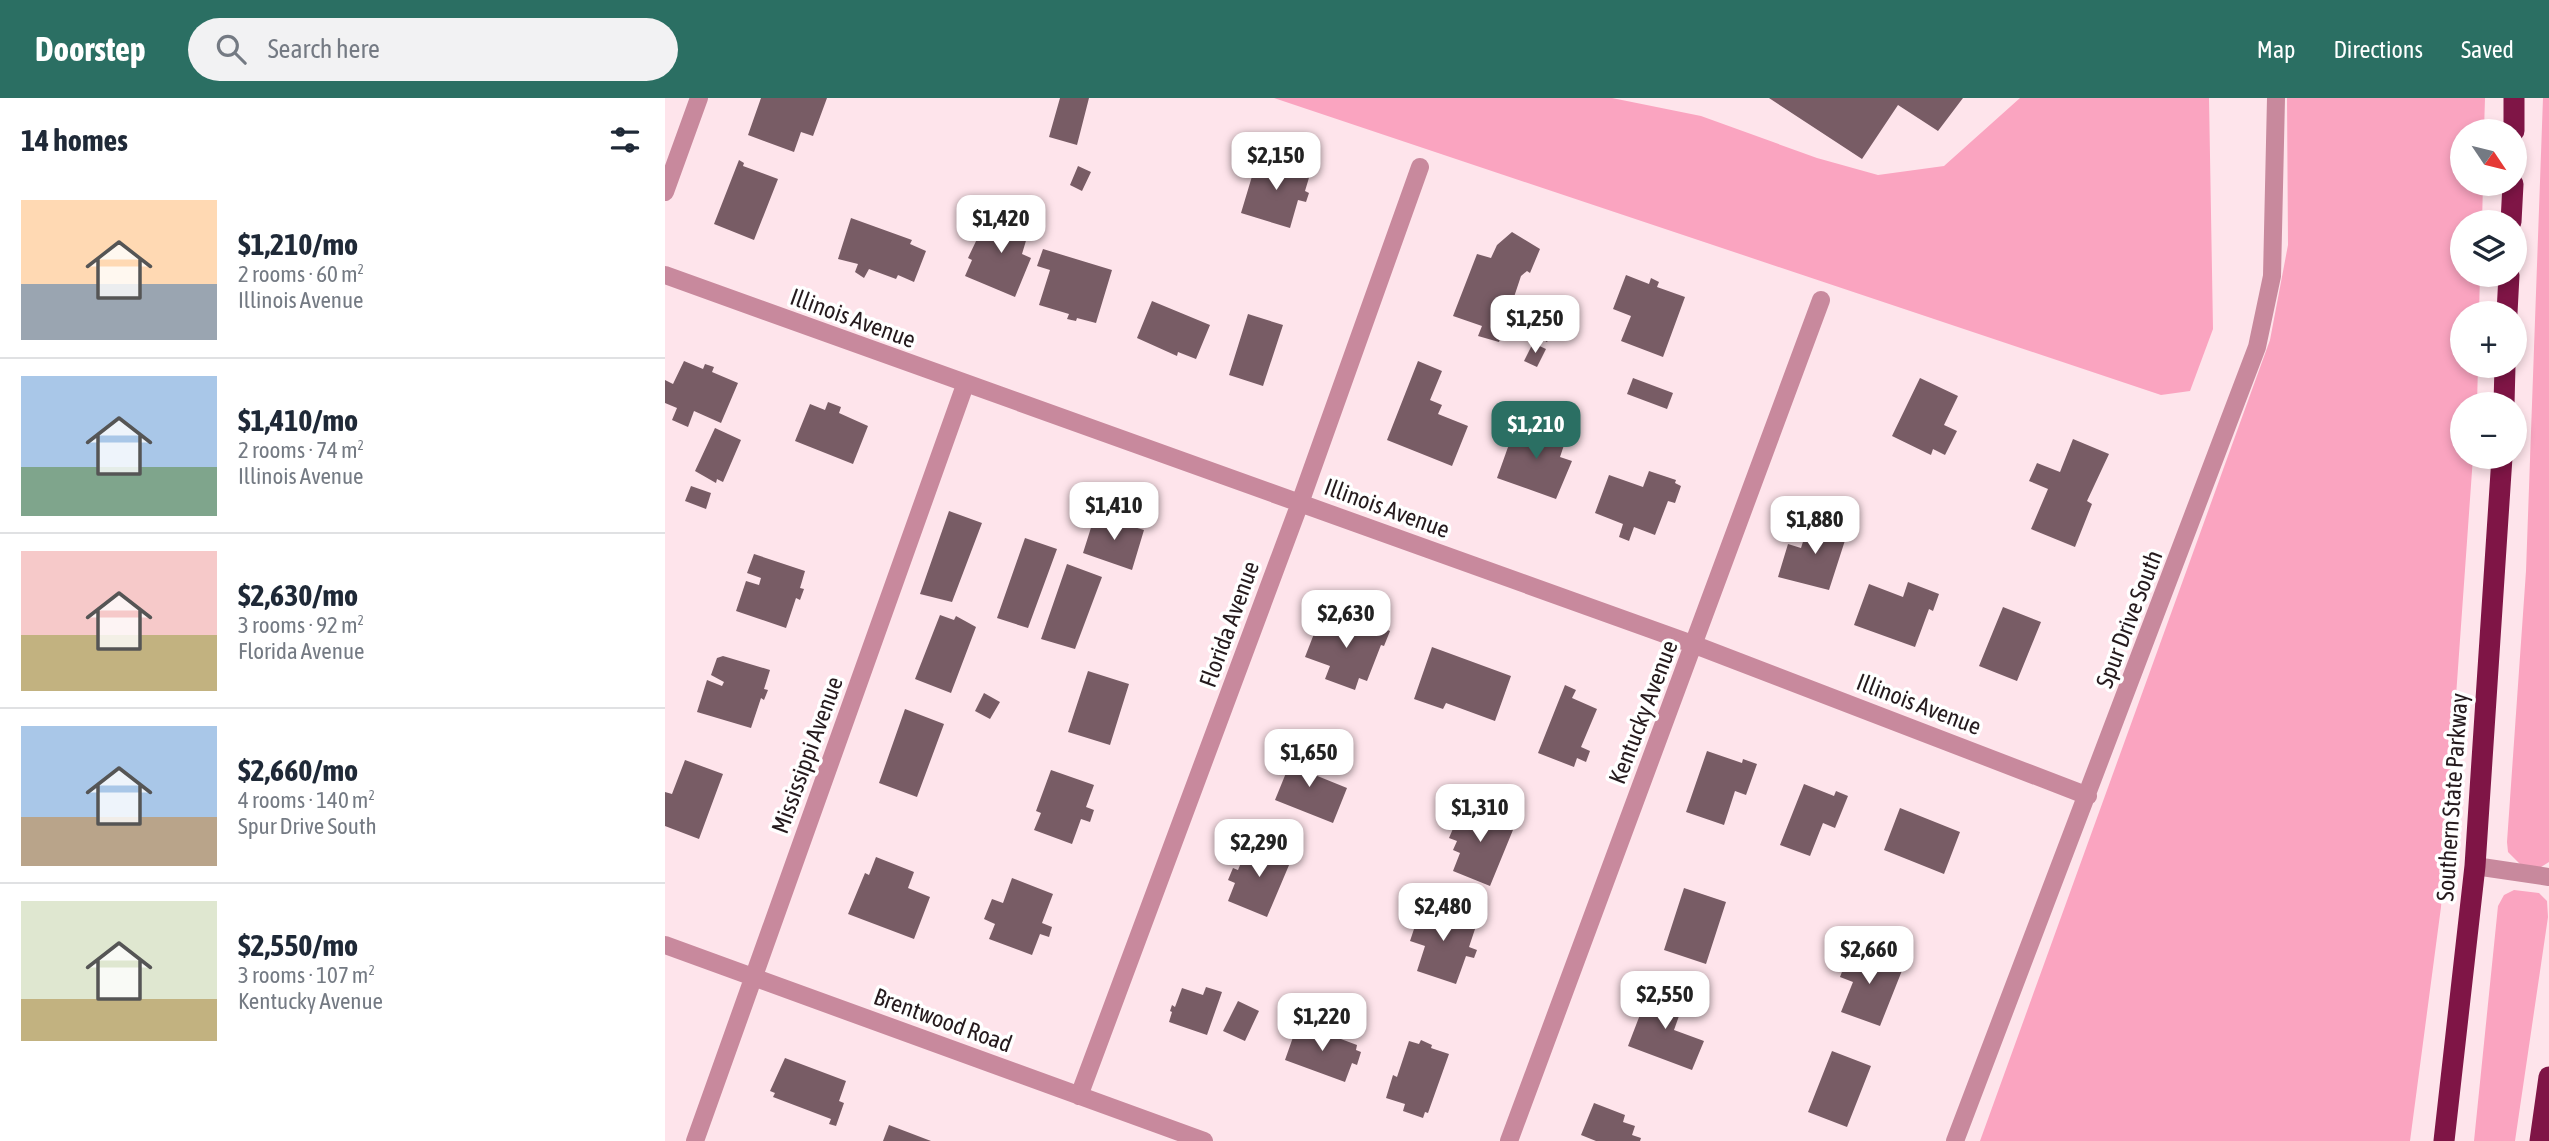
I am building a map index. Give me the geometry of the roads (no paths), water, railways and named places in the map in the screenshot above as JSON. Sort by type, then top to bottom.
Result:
[{"type":"highway","points":[[2514,98],[2514,119]]},
{"type":"highway","name":"Southern State Parkway","points":[[2444,1141],[2475,866],[2500,469]]},
{"type":"highway","points":[[2540,1141],[2549,1077]]},
{"type":"street","points":[[665,192],[699,98]]},
{"type":"street","name":"Spur Drive South","points":[[1955,1141],[2257,348],[2272,276],[2276,98]]},
{"type":"street","name":"Florida Avenue","points":[[1079,1096],[1300,503],[1420,167]]},
{"type":"street","name":"Illinois Avenue","points":[[665,275],[965,385],[1695,645],[2088,796]]},
{"type":"street","name":"Kentucky Avenue","points":[[1509,1141],[1821,300]]},
{"type":"street","name":"Mississippi Avenue","points":[[695,1141],[965,385]]},
{"type":"street","points":[[2475,866],[2549,877]]},
{"type":"street","name":"Brentwood Road","points":[[665,946],[1204,1141]]}]
